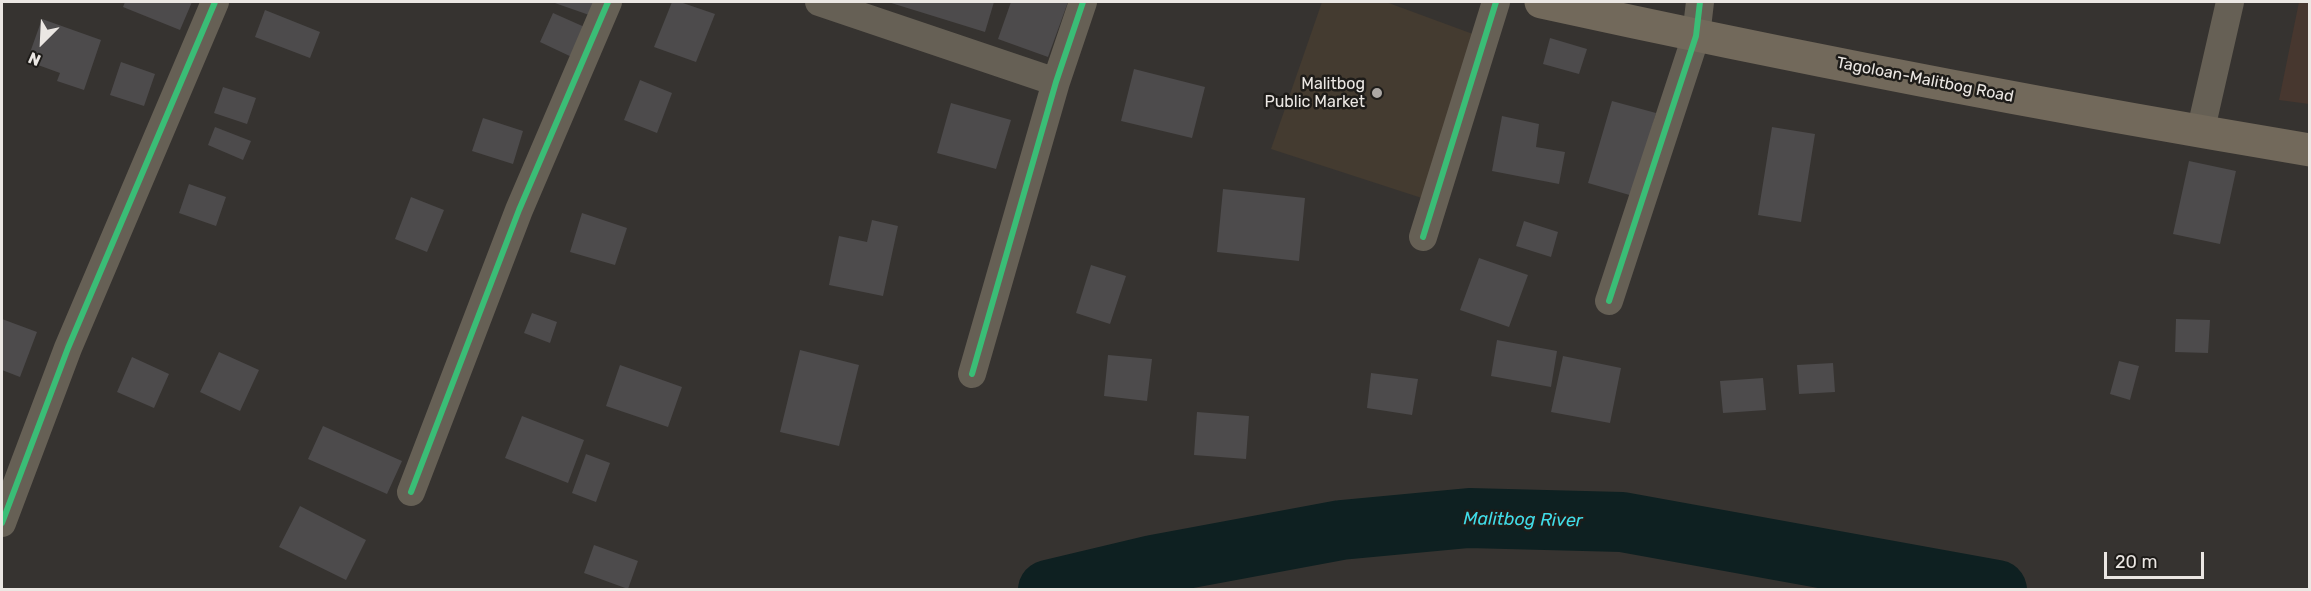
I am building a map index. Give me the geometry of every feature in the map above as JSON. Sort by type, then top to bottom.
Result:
[{"type":"main road","name":"Tagoloan-Malitbog Road","points":[[1541,2],[1696,36],[2200,132],[2310,150]]},
{"type":"street","points":[[2,523],[68,348],[215,2]]},
{"type":"street","points":[[411,492],[519,210],[608,2]]},
{"type":"street","points":[[819,2],[1056,82]]},
{"type":"street","points":[[972,374],[1056,82],[1083,2]]},
{"type":"street","points":[[1424,237],[1496,2]]},
{"type":"street","points":[[1609,301],[1696,36],[1700,2]]},
{"type":"street","points":[[2200,132],[2230,2]]},
{"type":"shaded area","name":"Malitbog Public Market","points":[[1322,2],[1386,2],[1481,37],[1431,201],[1271,149]]},
{"type":"shaded area","points":[[2299,2],[2309,2],[2309,104],[2279,100]]},
{"type":"building","points":[[125,2],[192,2],[180,30],[123,7]]},
{"type":"building","points":[[552,2],[598,2],[592,16]]},
{"type":"building","points":[[672,2],[680,2],[715,14],[696,62],[654,47]]},
{"type":"building","points":[[888,2],[994,2],[985,32]]},
{"type":"building","points":[[1011,2],[1068,2],[1048,57],[998,39]]},
{"type":"building","points":[[265,10],[320,32],[310,58],[255,37]]},
{"type":"building","points":[[553,13],[589,29],[576,59],[540,42]]},
{"type":"building","points":[[42,19],[101,40],[84,90],[57,81],[60,73],[27,61]]},
{"type":"building","points":[[1550,38],[1587,49],[1579,74],[1543,64]]},
{"type":"building","points":[[121,62],[155,74],[144,106],[110,95]]},
{"type":"building","points":[[1134,69],[1205,87],[1192,138],[1121,121]]},
{"type":"building","points":[[640,80],[672,93],[657,133],[624,120]]},
{"type":"building","points":[[223,87],[256,98],[247,124],[214,113]]},
{"type":"building","points":[[1612,101],[1656,113],[1633,196],[1588,183]]},
{"type":"building","points":[[951,103],[1011,120],[996,169],[937,153]]},
{"type":"building","points":[[1502,116],[1539,124],[1536,147],[1565,152],[1559,184],[1492,171]]},
{"type":"building","points":[[483,118],[523,131],[513,164],[472,151]]},
{"type":"building","points":[[215,127],[251,141],[243,160],[208,145]]},
{"type":"building","points":[[1772,127],[1815,134],[1801,222],[1758,215]]},
{"type":"building","points":[[2189,161],[2236,171],[2220,244],[2173,234]]},
{"type":"building","points":[[189,184],[226,197],[216,226],[179,213]]},
{"type":"building","points":[[1223,189],[1305,198],[1299,261],[1217,252]]},
{"type":"building","points":[[411,197],[444,210],[427,252],[395,239]]},
{"type":"building","points":[[582,213],[627,228],[615,265],[570,252]]},
{"type":"building","points":[[872,220],[898,226],[883,296],[829,285],[839,236],[867,242]]},
{"type":"building","points":[[1524,221],[1558,232],[1551,257],[1516,246]]},
{"type":"building","points":[[1479,258],[1528,275],[1509,327],[1460,310]]},
{"type":"building","points":[[1091,265],[1126,276],[1110,324],[1076,313]]},
{"type":"building","points":[[532,313],[557,322],[550,343],[524,333]]},
{"type":"building","points":[[2,319],[37,332],[20,377],[2,370]]},
{"type":"building","points":[[2176,319],[2210,320],[2208,353],[2175,352]]},
{"type":"building","points":[[1497,340],[1557,351],[1551,387],[1491,376]]},
{"type":"building","points":[[800,350],[859,365],[839,446],[780,432]]},
{"type":"building","points":[[219,352],[259,370],[240,411],[200,392]]},
{"type":"building","points":[[1108,355],[1152,359],[1147,401],[1104,396]]},
{"type":"building","points":[[1563,356],[1621,368],[1610,423],[1551,412]]},
{"type":"building","points":[[132,357],[169,374],[154,408],[117,392]]},
{"type":"building","points":[[2119,361],[2139,366],[2130,400],[2110,394]]},
{"type":"building","points":[[1833,363],[1835,392],[1799,394],[1797,365]]},
{"type":"building","points":[[620,365],[682,387],[668,427],[606,406]]},
{"type":"building","points":[[1371,373],[1418,379],[1412,415],[1367,408]]},
{"type":"building","points":[[1763,378],[1766,410],[1723,413],[1720,381]]},
{"type":"building","points":[[1197,412],[1249,416],[1246,459],[1194,455]]},
{"type":"building","points":[[522,416],[584,440],[568,483],[505,458]]},
{"type":"building","points":[[323,426],[402,461],[387,494],[308,459]]},
{"type":"building","points":[[586,454],[610,463],[596,502],[572,493]]},
{"type":"building","points":[[300,506],[366,540],[346,580],[279,547]]},
{"type":"building","points":[[594,545],[638,561],[628,589],[584,573]]},
{"type":"waterway","name":"Malitbog River","points":[[1048,590],[1153,565],[1341,530],[1469,518],[1622,522],[1997,590]]},
{"type":"cycle path","points":[[2,523],[68,348],[215,2]]},
{"type":"cycle path","points":[[411,492],[519,210],[608,2]]},
{"type":"cycle path","points":[[972,374],[1056,82],[1083,2]]},
{"type":"cycle path","points":[[1423,237],[1496,2]]},
{"type":"cycle path","points":[[1609,301],[1696,36],[1700,2]]},
{"type":"place","name":"Malitbog Public Market","points":[[1377,93]]}]
